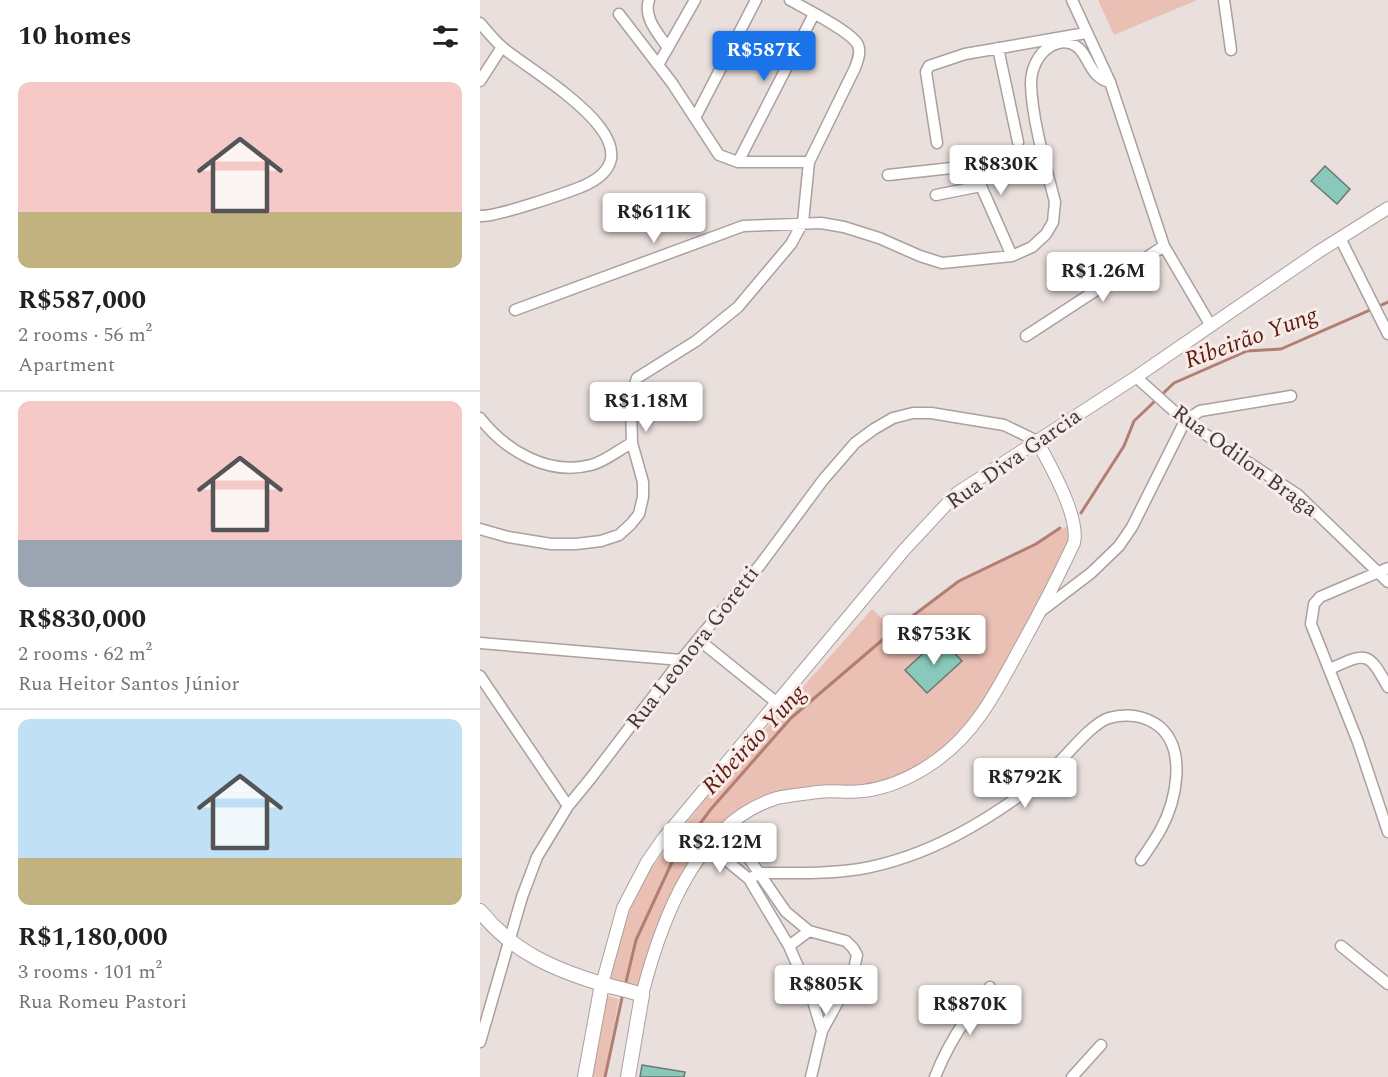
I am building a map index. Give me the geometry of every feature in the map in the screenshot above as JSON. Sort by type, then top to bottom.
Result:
[{"type":"main road","points":[[480,911],[509,942],[527,954],[562,971],[639,994],[628,1077]]},
{"type":"main road","name":"Rua Diva Garcia","points":[[585,1077],[608,986]]},
{"type":"street","points":[[649,0],[647,6],[651,23],[668,48]]},
{"type":"street","points":[[658,65],[695,0]]},
{"type":"street","points":[[695,118],[756,0]]},
{"type":"street","points":[[480,529],[508,537],[551,544],[576,544],[601,541],[619,535],[639,514],[643,497],[643,482],[633,443],[631,405],[637,378],[696,341],[738,307],[791,244],[803,222],[809,162],[855,68],[859,55],[858,44],[852,38],[790,0]]},
{"type":"street","points":[[1072,0],[1110,82],[1164,246],[1211,326]]},
{"type":"street","points":[[1224,0],[1231,50]]},
{"type":"street","points":[[618,14],[658,65],[695,118],[714,151],[724,158],[738,162],[809,162]]},
{"type":"street","points":[[738,162],[814,14]]},
{"type":"street","points":[[480,23],[502,47],[585,109],[605,134],[612,158],[603,173],[581,187],[486,217],[480,216]]},
{"type":"street","points":[[937,143],[927,68],[936,62],[998,48],[1086,33]]},
{"type":"street","points":[[515,310],[727,230],[749,225],[803,222],[844,227],[942,263],[1012,256],[1032,247],[1046,234],[1055,213],[1055,202],[1038,130],[1031,83],[1038,57],[1045,49],[1057,43],[1072,43],[1079,48],[1098,78],[1110,82]]},
{"type":"street","points":[[480,81],[502,47]]},
{"type":"street","points":[[998,48],[1018,142]]},
{"type":"street","points":[[888,176],[965,166],[972,169],[1012,256]]},
{"type":"street","points":[[936,195],[981,186]]},
{"type":"street","name":"Rua Diva Garcia","points":[[608,986],[623,908],[647,862],[677,820],[776,702],[904,550],[957,493],[1136,377],[1340,238],[1388,208]]},
{"type":"street","points":[[1340,238],[1388,334]]},
{"type":"street","points":[[1026,336],[1164,246]]},
{"type":"street","name":"Rua Odilon Braga","points":[[1136,377],[1185,421],[1298,495],[1383,570],[1388,582]]},
{"type":"street","points":[[1040,611],[1091,573],[1119,546],[1132,527],[1185,421],[1200,411],[1291,396]]},
{"type":"street","name":"Rua Leonora Goretti","points":[[480,1042],[522,897],[537,857],[568,806],[681,660],[760,565],[823,480],[855,443],[893,418],[913,413],[932,413],[1004,425],[1037,441]]},
{"type":"street","points":[[480,418],[507,445],[532,460],[551,466],[573,468],[592,465],[607,459],[633,443]]},
{"type":"street","points":[[639,994],[665,919],[682,885],[709,846],[728,828],[751,810],[777,799],[824,791],[862,791],[909,777],[954,746],[975,725],[1040,611],[1076,536],[1063,494],[1037,441]]},
{"type":"street","points":[[1383,570],[1320,597],[1314,604],[1311,624],[1358,742],[1388,832]]},
{"type":"street","points":[[699,640],[776,702]]},
{"type":"street","points":[[480,643],[681,660]]},
{"type":"street","points":[[1329,669],[1359,657],[1367,657],[1375,664],[1388,687]]},
{"type":"street","points":[[480,676],[568,806]]},
{"type":"street","points":[[749,879],[760,873],[860,869],[911,856],[951,838],[1010,802],[1044,778],[1088,732],[1106,719],[1129,714],[1152,721],[1167,734],[1175,753],[1176,776],[1171,802],[1161,828],[1141,860]]},
{"type":"street","points":[[728,828],[786,912],[809,931],[846,941],[857,956],[853,974],[822,1031],[811,1077]]},
{"type":"street","points":[[709,846],[749,879],[789,946],[813,1001],[822,1031]]},
{"type":"street","points":[[789,946],[809,931]]},
{"type":"street","points":[[1341,946],[1388,984]]},
{"type":"street","points":[[935,1077],[964,1018],[990,987]]},
{"type":"street","points":[[813,1001],[839,1000]]},
{"type":"street","points":[[1072,1077],[1101,1045]]},
{"type":"shaded area","points":[[1098,0],[1197,0],[1114,35]]},
{"type":"shaded area","points":[[1072,524],[1070,539],[986,704],[957,741],[907,775],[860,787],[810,788],[751,814],[724,839],[687,886],[643,988],[610,981],[631,907],[651,869],[717,784],[872,609],[894,630],[959,581]]},
{"type":"shaded area","points":[[604,995],[619,999],[604,1077],[588,1077]]},
{"type":"building","points":[[1325,166],[1350,189],[1337,204],[1311,181]]},
{"type":"building","points":[[940,638],[962,661],[927,693],[905,670]]},
{"type":"building","points":[[642,1065],[685,1072],[684,1077],[640,1077]]},
{"type":"waterway","name":"Ribeirão Yung","points":[[1081,513],[1124,446],[1134,421],[1174,383],[1247,351],[1281,349],[1388,302]]},
{"type":"waterway","name":"Ribeirão Yung","points":[[625,986],[636,940],[673,860],[711,809],[791,718],[894,630],[959,581],[1036,544],[1060,528]]},
{"type":"waterway","name":"Ribeirão Yung","points":[[605,1077],[623,993]]}]
